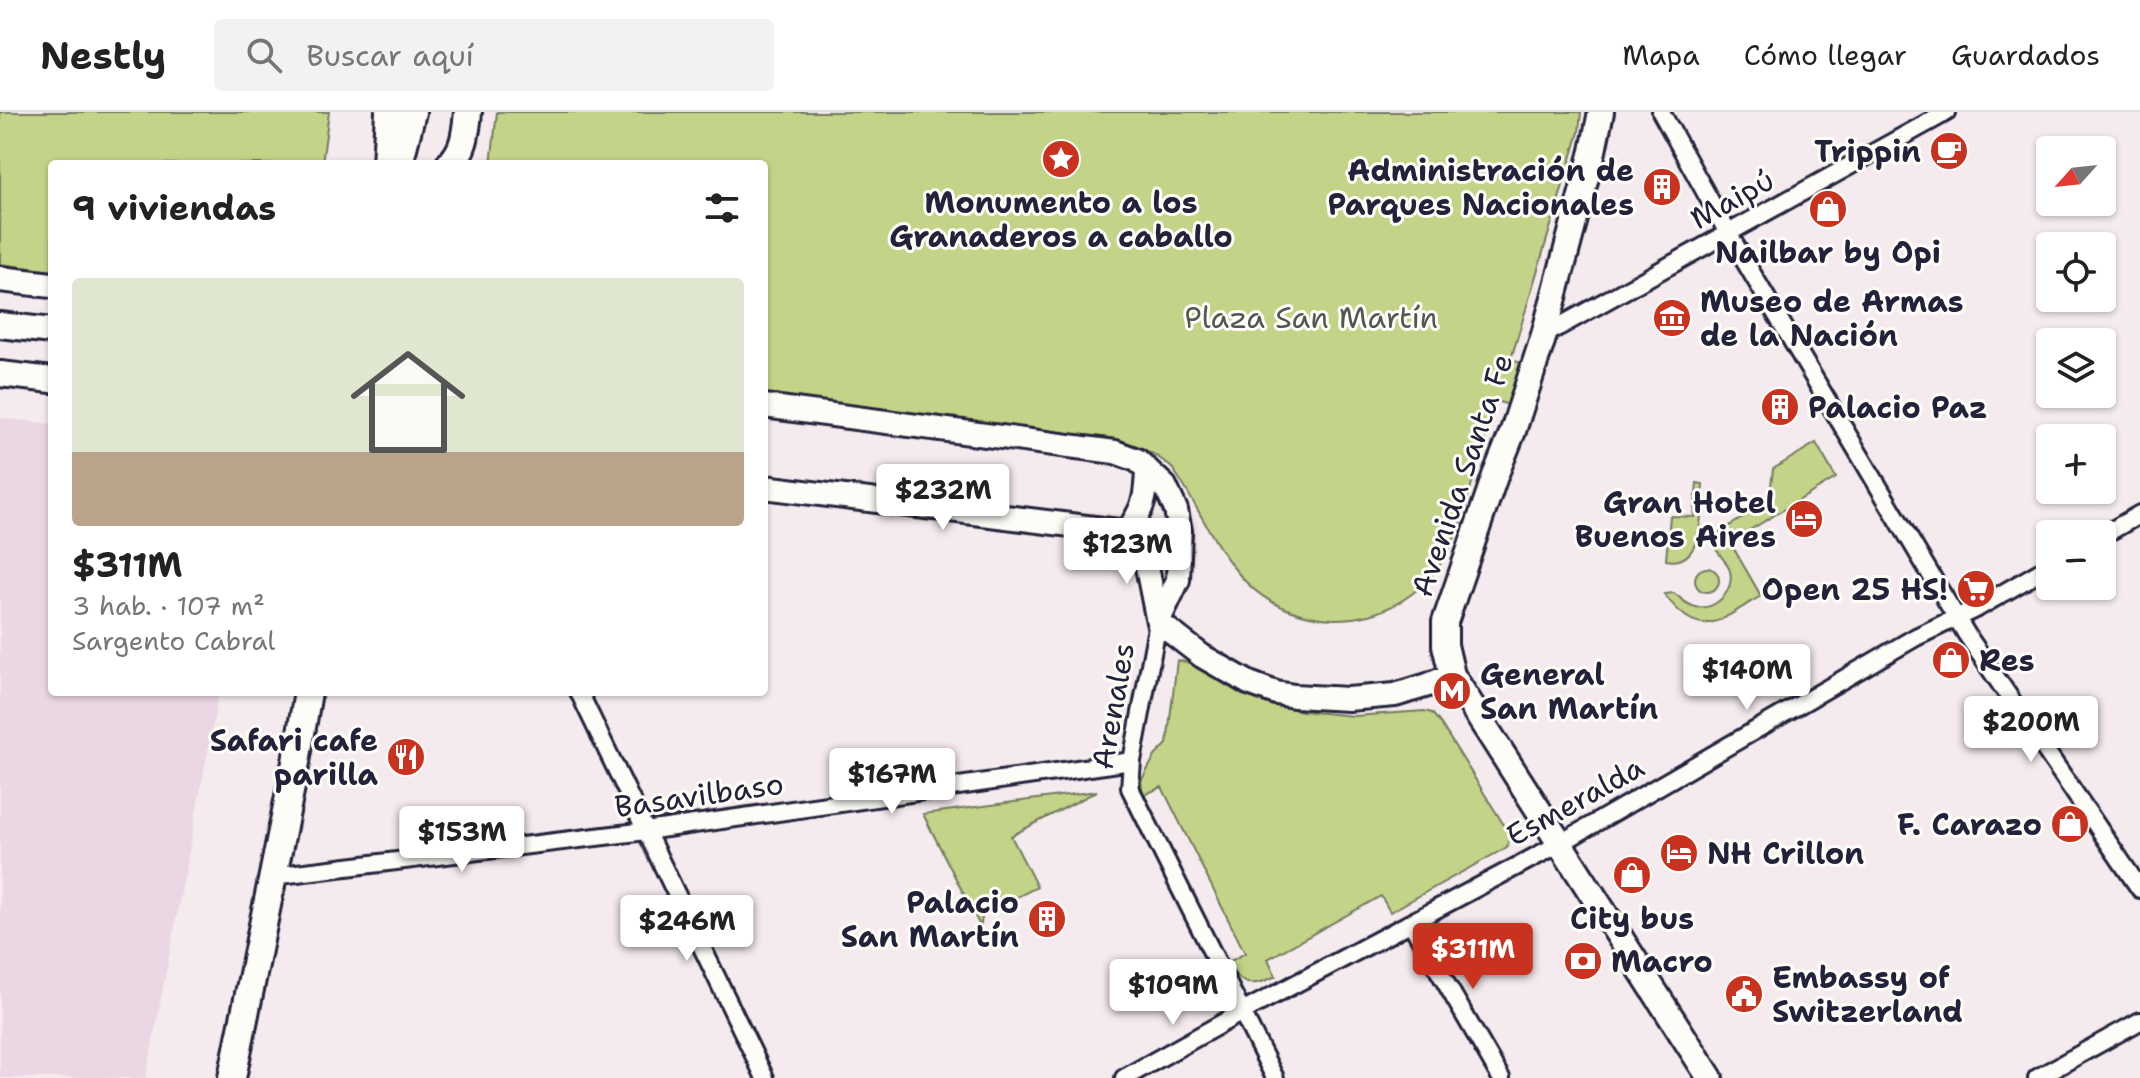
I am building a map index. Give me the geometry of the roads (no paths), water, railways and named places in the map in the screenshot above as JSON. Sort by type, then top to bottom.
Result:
[{"type":"main road","points":[[386,160],[389,112]]},
{"type":"main road","points":[[400,160],[412,112]]},
{"type":"main road","points":[[454,160],[465,136],[468,112]]},
{"type":"main road","name":"Avenida Santa Fe","points":[[1601,112],[1544,335],[1445,622],[1445,645],[1452,675],[1710,1078]]},
{"type":"main road","points":[[0,279],[48,285]]},
{"type":"main road","points":[[0,325],[48,331]]},
{"type":"main road","points":[[0,374],[48,380]]},
{"type":"main road","points":[[232,1078],[309,696]]},
{"type":"street","points":[[1661,112],[1728,233],[1956,617],[2140,889]]},
{"type":"street","name":"Maipú","points":[[1544,335],[1947,112]]},
{"type":"street","points":[[768,407],[1127,454],[1147,469],[1142,509],[1127,532]]},
{"type":"street","name":"Arenales","points":[[1147,469],[1165,486],[1176,510],[1180,531],[1178,580],[1158,622],[1132,761],[1130,788],[1275,1078]]},
{"type":"street","points":[[768,487],[1127,532],[1143,547],[1158,622],[1202,656],[1249,683],[1276,693],[1348,699],[1395,695],[1452,675]]},
{"type":"street","points":[[2116,528],[2140,514]]},
{"type":"street","name":"Esmeralda","points":[[1124,1078],[1559,844],[1916,637],[1979,607],[2036,574]]},
{"type":"street","points":[[581,696],[765,1078]]},
{"type":"street","name":"Basavilbaso","points":[[272,876],[646,831],[1132,761]]},
{"type":"street","points":[[1411,923],[1501,1078]]},
{"type":"street","points":[[2037,1078],[2140,1021]]},
{"type":"place","name":"Trippin","points":[[1949,151]]},
{"type":"place","name":"Monumento a los Granaderos a caballo","points":[[1061,159]]},
{"type":"place","name":"Administración de Parques Nacionales","points":[[1662,187]]},
{"type":"place","name":"Nailbar by Opi","points":[[1828,209]]},
{"type":"place","name":"Museo de Armas de la Nación","points":[[1672,318]]},
{"type":"place","name":"Palacio Paz","points":[[1780,407]]},
{"type":"place","name":"Gran Hotel Buenos Aires","points":[[1804,519]]},
{"type":"place","name":"Open 25 HS!","points":[[1976,589]]},
{"type":"place","name":"Res","points":[[1951,660]]},
{"type":"place","name":"General San Martín","points":[[1452,691]]},
{"type":"place","name":"Safari cafe parilla","points":[[406,757]]},
{"type":"place","name":"F. Carazo","points":[[2070,824]]},
{"type":"place","name":"NH Crillon","points":[[1679,853]]},
{"type":"place","name":"City bus","points":[[1632,875]]},
{"type":"place","name":"Palacio San Martín","points":[[1047,919]]},
{"type":"place","name":"Macro","points":[[1583,961]]},
{"type":"place","name":"Embassy of Switzerland","points":[[1744,994]]},
{"type":"park label","name":"Plaza San Martín","points":[[1311,317]]}]
